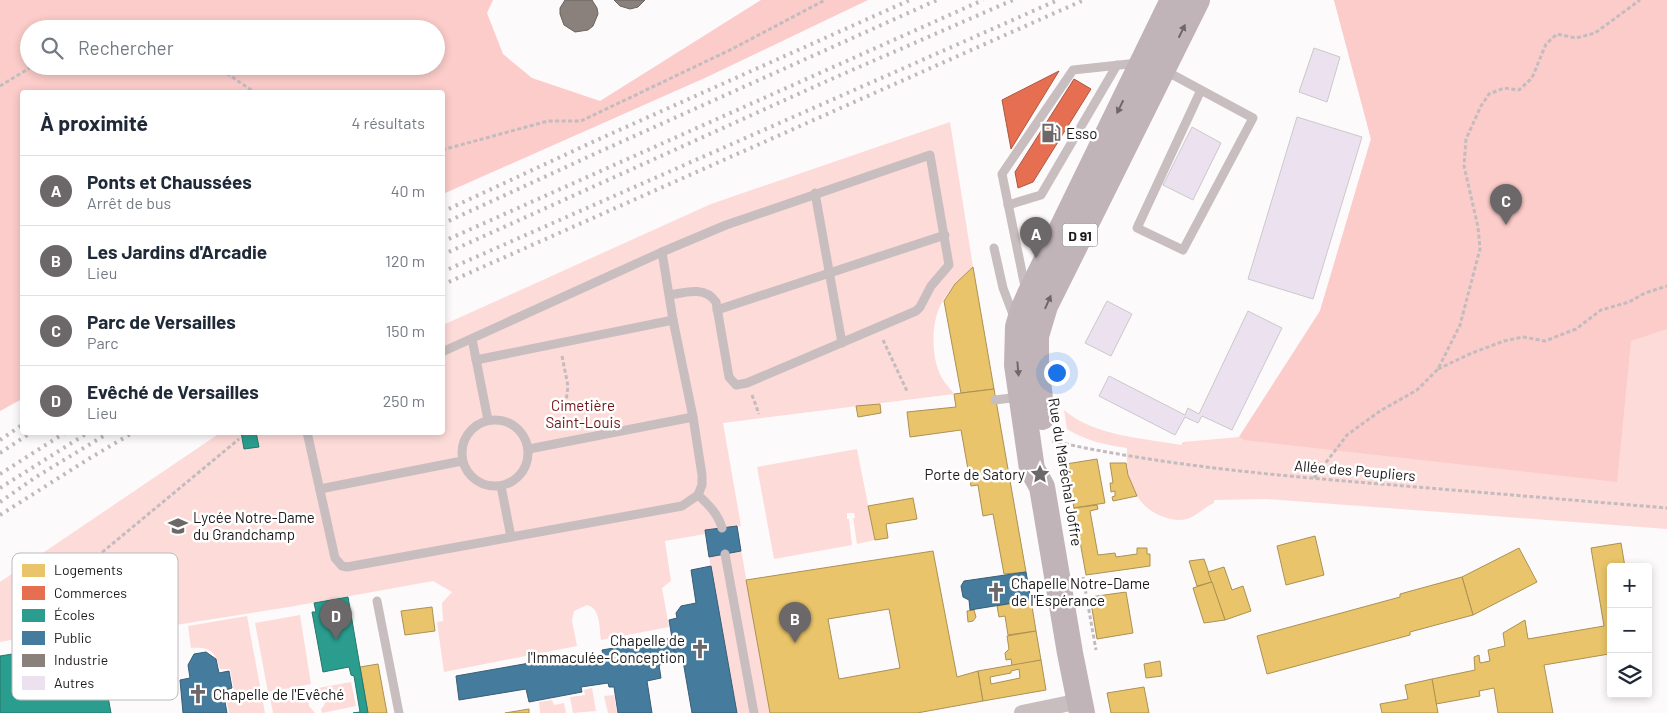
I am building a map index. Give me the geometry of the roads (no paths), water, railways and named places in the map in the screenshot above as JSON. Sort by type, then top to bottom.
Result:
[{"type":"main road","name":"Rue du Maréchal Joffre","points":[[1027,331],[1023,310],[1030,294],[1173,0]]},
{"type":"main road","name":"Rue du Maréchal Joffre","points":[[1081,707],[1068,644],[1054,484],[1047,465],[1054,435],[1030,396],[1017,365],[1027,331],[1049,298],[1099,195],[1139,69],[1197,0]]},
{"type":"main road","name":"Rue du Maréchal Joffre","points":[[1030,396],[1032,469],[1054,484]]},
{"type":"street","points":[[1022,713],[1081,707]]},
{"type":"lane","points":[[1030,294],[1024,282],[1002,174],[1073,70],[1139,69],[1201,90],[1253,118],[1183,250],[1137,228],[1201,90]]},
{"type":"lane","points":[[1008,206],[1041,195],[1139,69]]},
{"type":"lane","points":[[445,351],[726,225],[930,155],[949,265],[931,286],[916,312],[736,386],[729,377],[716,302],[712,296],[698,291],[670,295]]},
{"type":"lane","points":[[815,193],[842,343]]},
{"type":"lane","points":[[717,310],[945,235]]},
{"type":"lane","points":[[994,248],[1003,288],[1027,331]]},
{"type":"lane","points":[[308,435],[335,558],[342,566],[347,567],[682,506],[698,495],[702,484],[702,475],[662,252]]},
{"type":"lane","points":[[476,360],[674,320]]},
{"type":"lane","points":[[472,339],[488,420]]},
{"type":"lane","points":[[995,400],[1030,396]]},
{"type":"lane","points":[[528,449],[693,417]]},
{"type":"lane","points":[[488,420],[510,423],[519,429],[525,438],[528,449],[528,462],[522,473],[513,481],[502,486],[491,486],[477,481],[466,471],[462,461],[462,445],[470,431],[478,424],[488,420]]},
{"type":"lane","points":[[320,488],[462,461]]},
{"type":"lane","points":[[502,486],[511,537]]},
{"type":"lane","points":[[698,495],[715,512],[720,519],[722,528]]},
{"type":"lane","points":[[725,554],[754,713]]},
{"type":"lane","points":[[377,601],[398,713]]},
{"type":"railway","points":[[445,211],[597,140],[910,0]]},
{"type":"railway","points":[[445,223],[937,0]]},
{"type":"railway","points":[[445,241],[983,0]]},
{"type":"railway","points":[[445,254],[827,81],[1013,0]]},
{"type":"railway","points":[[445,271],[1058,0]]},
{"type":"railway","points":[[445,284],[1084,0]]},
{"type":"railway","points":[[0,440],[20,426]]},
{"type":"railway","points":[[0,453],[27,435]]},
{"type":"railway","points":[[0,474],[61,435]]},
{"type":"railway","points":[[0,488],[84,435]]},
{"type":"railway","points":[[0,502],[36,477],[105,435]]},
{"type":"railway","points":[[0,515],[129,435]]},
{"type":"place","name":"Esso","points":[[1051,133]]},
{"type":"place","name":"Parc de Versailles","points":[[1506,225]]},
{"type":"place","name":"Ponts et Chaussées","points":[[1036,258]]},
{"type":"place","name":"Porte de Satory","points":[[1040,474]]},
{"type":"place","name":"Lycée Notre-Dame du Grandchamp","points":[[178,526]]},
{"type":"place","name":"Chapelle Notre-Dame de l'Espérance","points":[[996,592]]},
{"type":"place","name":"Evêché de Versailles","points":[[336,640]]},
{"type":"place","name":"Les Jardins d'Arcadie","points":[[795,643]]},
{"type":"place","name":"Chapelle de l'Immaculée-Conception","points":[[700,649]]},
{"type":"place","name":"Chapelle de l'Evêché","points":[[198,694]]},
{"type":"park label","name":"Cimetière Saint-Louis","points":[[583,414]]}]
